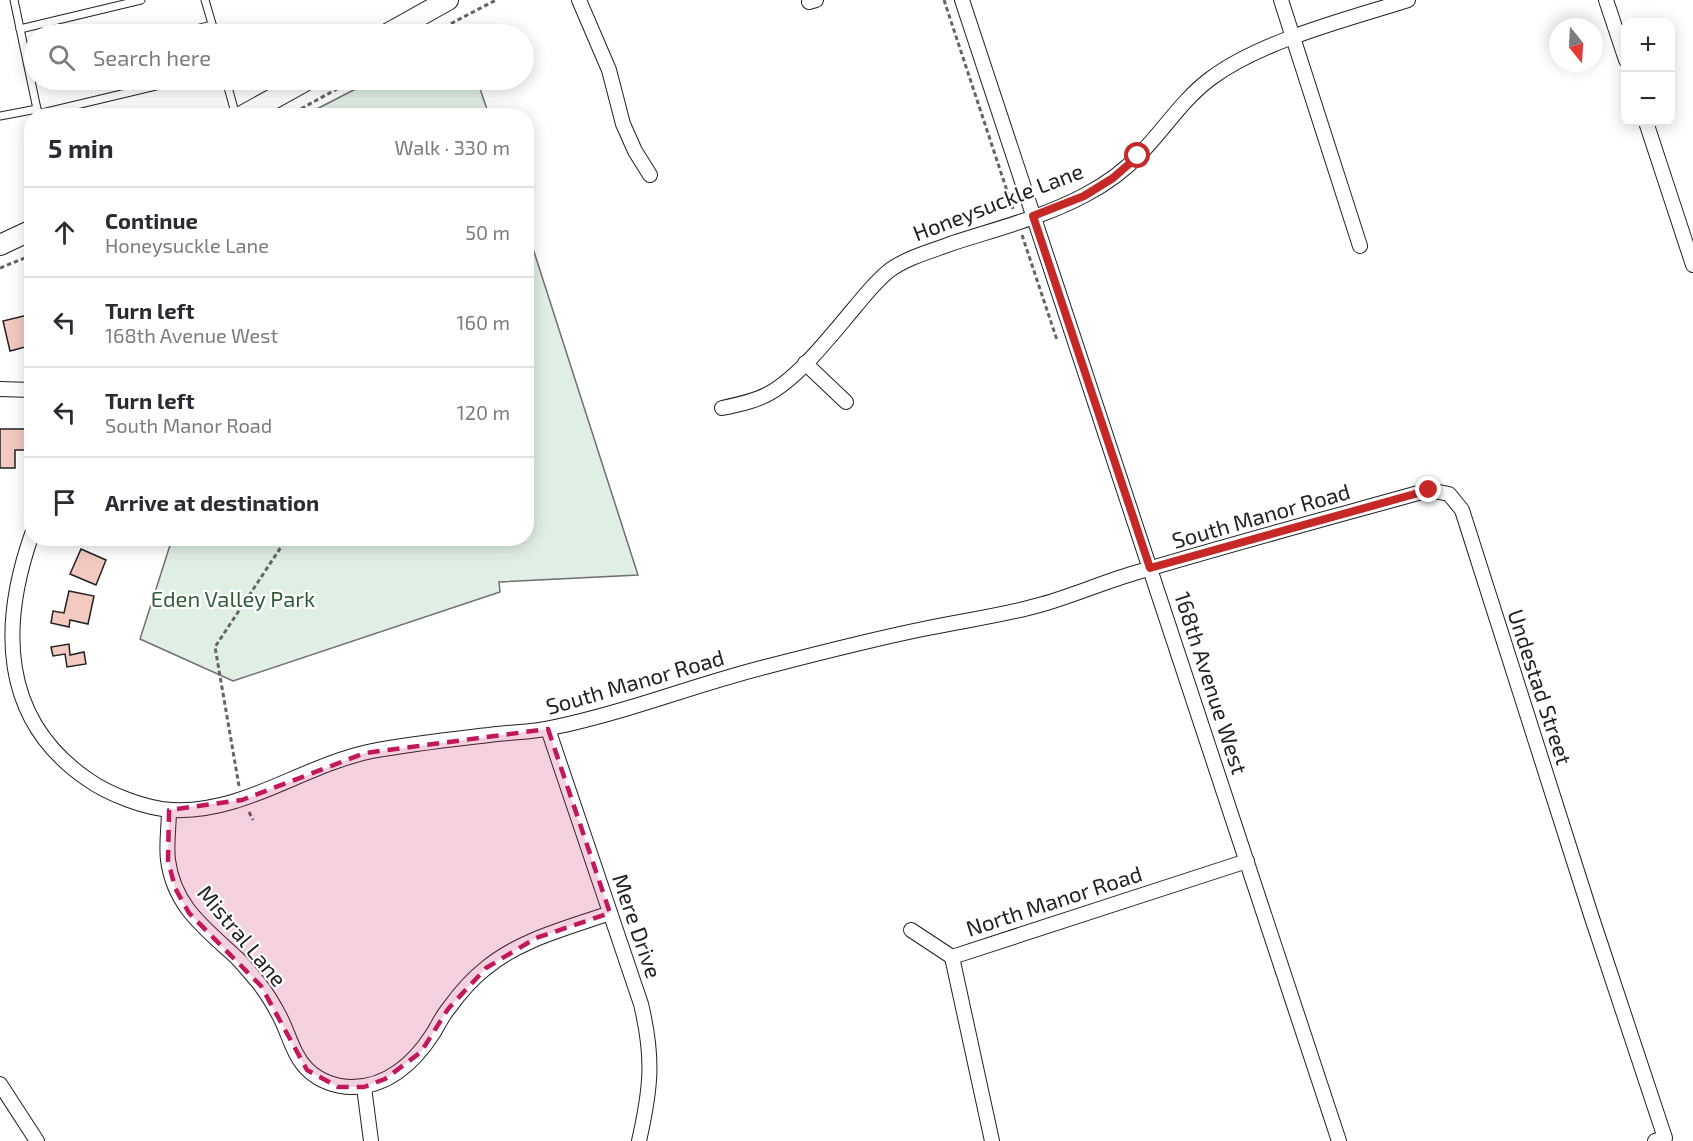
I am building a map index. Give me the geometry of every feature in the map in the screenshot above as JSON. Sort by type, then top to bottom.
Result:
[{"type":"street","points":[[405,24],[448,0]]},
{"type":"street","points":[[579,0],[609,70],[623,124],[635,151],[650,175]]},
{"type":"street","name":"168th Avenue West","points":[[962,0],[1339,1141]]},
{"type":"street","points":[[1281,0],[1360,246]]},
{"type":"street","name":"Honeysuckle Lane","points":[[722,408],[746,404],[767,395],[805,363],[871,288],[890,270],[913,258],[1084,196],[1113,178],[1138,156],[1183,103],[1211,78],[1242,59],[1294,38],[1408,0]]},
{"type":"street","points":[[1606,0],[1621,45]]},
{"type":"street","points":[[256,108],[289,90]]},
{"type":"street","points":[[1647,126],[1693,265]]},
{"type":"street","points":[[0,245],[24,234]]},
{"type":"street","points":[[805,363],[846,402]]},
{"type":"street","points":[[0,389],[24,390]]},
{"type":"street","name":"South Manor Road","points":[[26,546],[10,594],[7,622],[8,656],[15,689],[30,720],[52,749],[74,770],[98,787],[124,798],[169,810],[223,805],[242,800],[318,768],[365,753],[414,743],[548,729],[609,715],[762,668],[915,631],[1042,604],[1150,568],[1429,490]]},
{"type":"street","name":"Undestad Street","points":[[1429,490],[1449,494],[1462,510],[1591,915],[1665,1138],[1655,1141]]},
{"type":"street","name":"Mere Drive","points":[[548,729],[641,1004],[649,1035],[649,1096],[639,1141]]},
{"type":"street","name":"Mistral Lane","points":[[169,810],[168,860],[176,888],[189,913],[238,959],[261,986],[280,1016],[298,1057],[307,1070],[338,1087],[364,1087],[405,1068],[421,1052],[448,1009],[486,968],[512,950],[536,938],[610,913]]},
{"type":"street","name":"North Manor Road","points":[[992,1141],[952,957],[1247,861]]},
{"type":"street","points":[[911,930],[952,957]]},
{"type":"street","points":[[0,1084],[37,1141]]},
{"type":"street","points":[[364,1087],[370,1141]]},
{"type":"lane","points":[[14,0],[24,44]]},
{"type":"lane","points":[[41,24],[141,0]]},
{"type":"lane","points":[[205,0],[212,24]]},
{"type":"lane","points":[[20,29],[24,28]]},
{"type":"lane","points":[[34,90],[37,108]]},
{"type":"lane","points":[[60,108],[138,90]]},
{"type":"lane","points":[[229,90],[234,108]]},
{"type":"lane","points":[[0,116],[24,114]]},
{"type":"path","points":[[450,24],[496,0]]},
{"type":"path","points":[[302,108],[335,90]]},
{"type":"path","points":[[0,268],[24,258]]},
{"type":"path","points":[[253,820],[242,800],[215,647],[282,546]]},
{"type":"highlighted area","points":[[548,729],[610,913],[536,938],[486,968],[448,1009],[421,1052],[385,1079],[364,1087],[338,1087],[307,1070],[261,986],[189,913],[175,888],[168,860],[169,810],[242,800],[365,753]]},
{"type":"green space","points":[[354,90],[480,90],[487,108],[319,108]]},
{"type":"green space","name":"Eden Valley Park","points":[[534,252],[638,575],[499,582],[500,592],[233,681],[140,639],[170,546],[534,546]]},
{"type":"building","points":[[24,316],[24,347],[10,351],[3,321]]},
{"type":"building","points":[[0,429],[24,429],[24,450],[15,450],[15,468],[0,468]]},
{"type":"building","points":[[81,549],[106,560],[96,585],[70,574]]},
{"type":"building","points":[[69,591],[94,596],[88,624],[70,620],[69,627],[51,623],[53,611],[64,613]]},
{"type":"building","points":[[69,644],[70,655],[84,652],[86,664],[67,667],[65,654],[53,656],[51,647]]},
{"type":"route","points":[[1138,156],[1113,178],[1084,196],[1033,216],[1150,568],[1429,490]]}]
